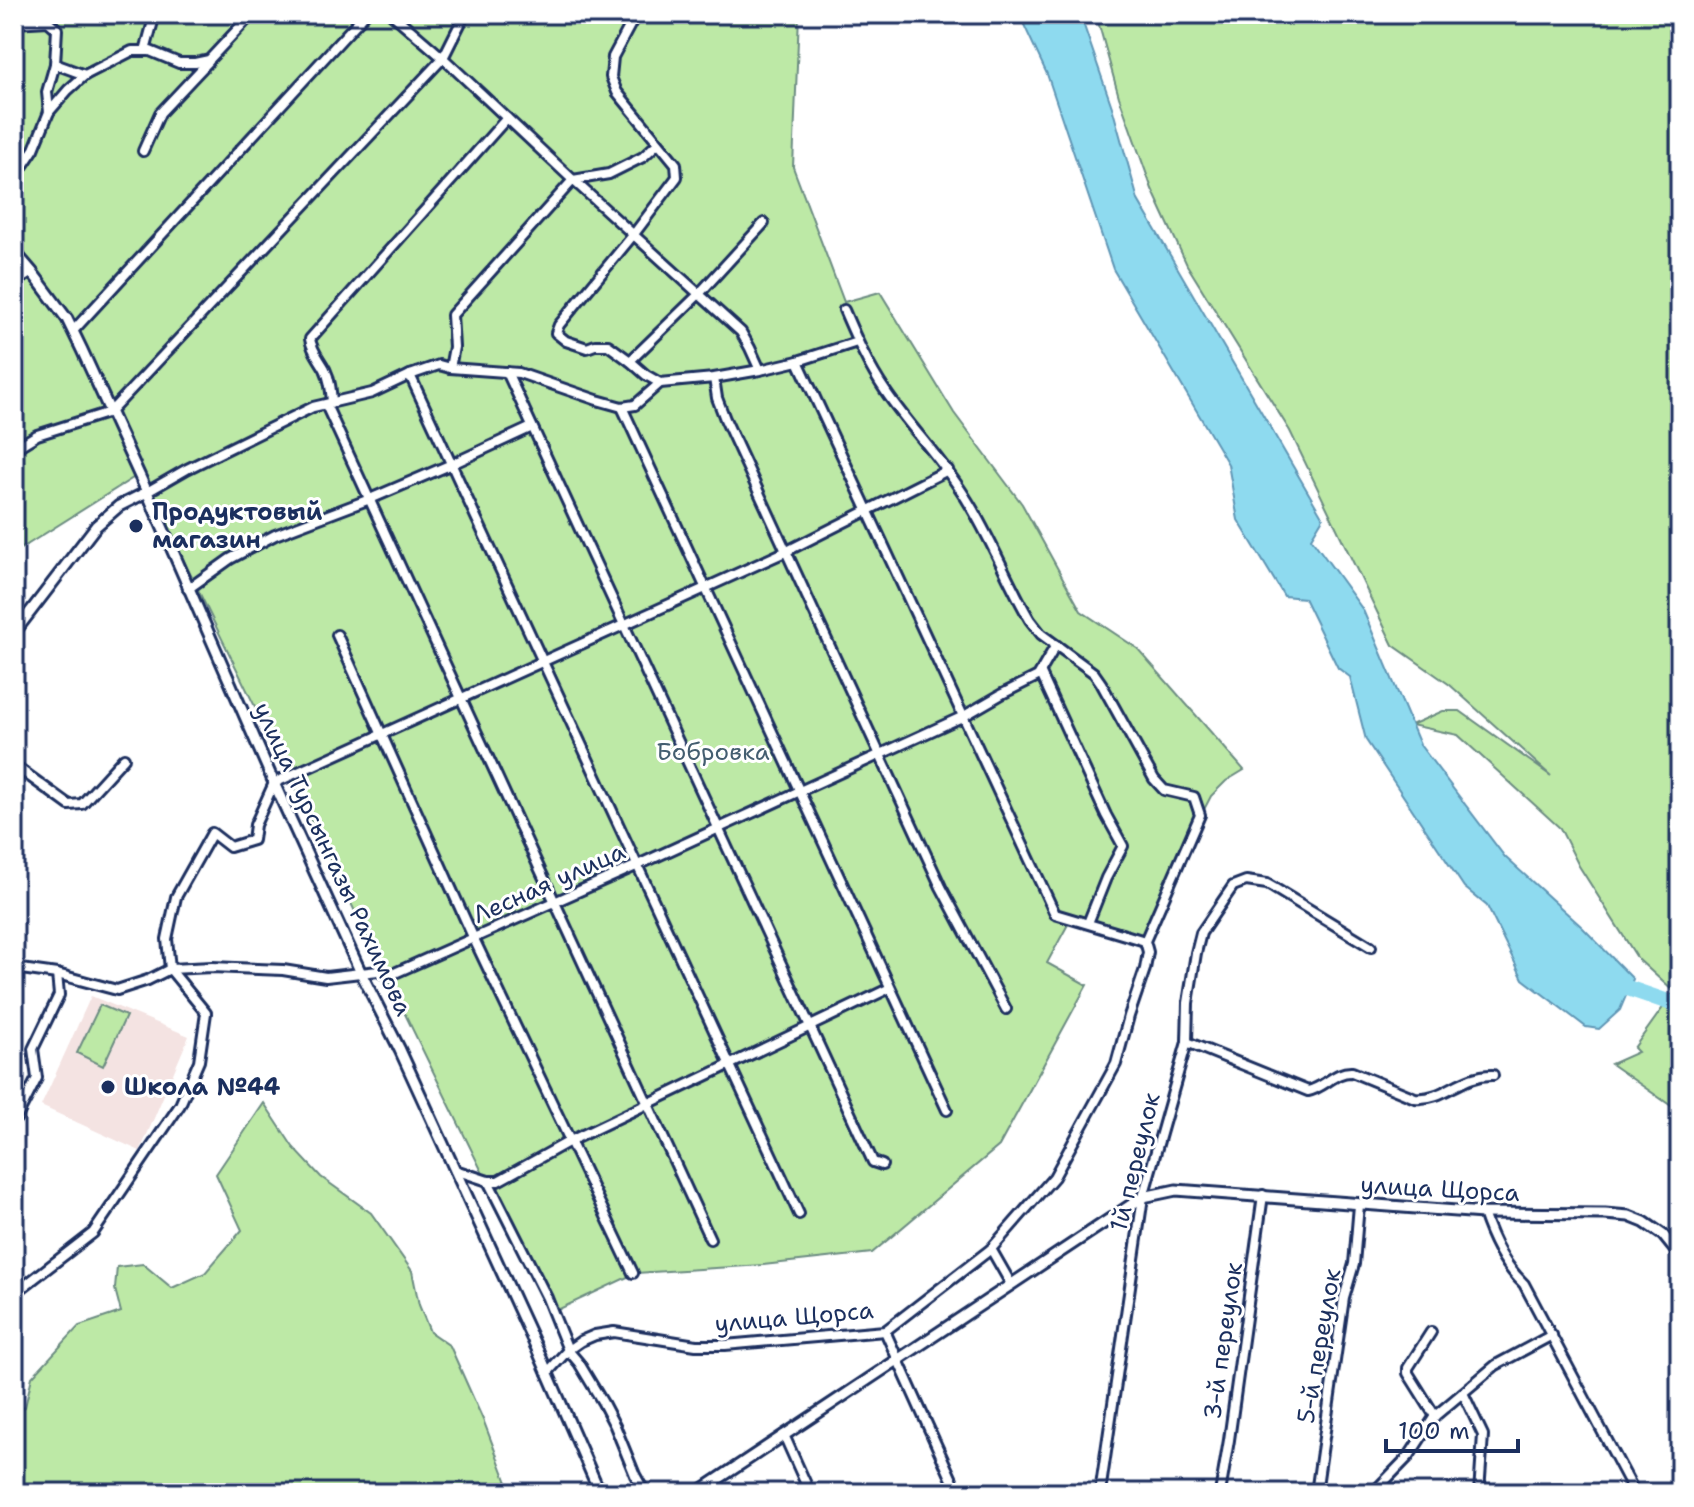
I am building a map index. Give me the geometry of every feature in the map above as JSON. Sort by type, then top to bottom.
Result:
[{"type":"street","points":[[49,112],[47,92],[55,64],[59,14]]},
{"type":"street","points":[[145,51],[155,14]]},
{"type":"street","points":[[143,151],[160,113],[252,14]]},
{"type":"street","points":[[73,331],[365,14]]},
{"type":"street","points":[[392,14],[741,332],[760,370]]},
{"type":"street","points":[[14,449],[37,435],[110,412],[443,58],[465,14]]},
{"type":"street","points":[[636,14],[613,57],[611,77],[617,92],[676,164],[677,177],[559,325],[556,333],[566,341],[587,348],[608,345],[660,383],[760,370],[857,342]]},
{"type":"street","points":[[14,23],[48,21],[57,29]]},
{"type":"street","points":[[14,179],[34,149],[49,112],[85,75],[132,51],[150,51],[179,63],[209,60]]},
{"type":"street","points":[[55,64],[85,75]]},
{"type":"street","points":[[507,118],[310,339],[331,385],[329,403],[370,499],[710,1239]]},
{"type":"street","points":[[450,368],[454,347],[452,315],[573,180],[609,174],[643,157],[658,143]]},
{"type":"street","points":[[630,361],[699,294],[764,223]]},
{"type":"street","name":"улица Турсынгазы Рахимова","points":[[14,251],[73,331],[274,783],[361,973],[400,1050],[600,1493]]},
{"type":"street","points":[[14,283],[32,272]]},
{"type":"street","points":[[844,310],[857,342],[887,394],[948,470],[968,501],[1030,620],[1041,634],[1056,645],[1041,674],[1123,846],[1088,923]]},
{"type":"street","points":[[798,361],[1055,914],[1145,941]]},
{"type":"street","points":[[14,633],[96,526],[119,506],[313,407],[372,393],[439,365],[519,373],[622,407],[635,405],[660,383]]},
{"type":"street","points":[[507,372],[873,1162],[882,1165]]},
{"type":"street","points":[[410,375],[799,1214]]},
{"type":"street","points":[[714,378],[725,419],[941,887],[1006,1009]]},
{"type":"street","points":[[622,407],[947,1110]]},
{"type":"street","points":[[188,589],[230,559],[275,535],[370,499],[532,427]]},
{"type":"street","points":[[14,1294],[93,1233],[180,1105],[199,1061],[206,1013],[170,969],[167,939],[176,897],[212,833],[230,847],[253,840],[255,825],[274,783],[787,551],[948,470]]},
{"type":"street","points":[[337,635],[474,939],[633,1273]]},
{"type":"street","name":"улица Щорса","points":[[568,1350],[595,1335],[614,1332],[696,1345],[725,1345],[885,1331],[991,1249],[1054,1177],[1116,1064],[1145,969],[1148,952],[1145,941],[1200,815],[1194,797],[1164,790],[1154,779],[1094,673],[1056,645]]},
{"type":"street","name":"Лесная улица","points":[[14,968],[57,974],[117,990],[170,969],[283,970],[326,977],[378,971],[388,976],[964,716],[1041,674]]},
{"type":"street","points":[[14,765],[69,805],[82,804],[124,758]]},
{"type":"street","name":"1й переулок","points":[[1100,1493],[1143,1197],[1187,1042],[1188,1003],[1201,933],[1233,886],[1246,881],[1267,884],[1371,947]]},
{"type":"street","points":[[15,1122],[37,1078],[33,1049],[59,995],[57,974]]},
{"type":"street","points":[[455,1170],[488,1181],[498,1181],[570,1141],[890,988]]},
{"type":"street","points":[[1187,1042],[1308,1091],[1345,1071],[1423,1099],[1472,1077],[1493,1075]]},
{"type":"street","points":[[488,1181],[547,1298],[568,1350],[603,1403],[645,1493]]},
{"type":"street","name":"улица Щорса","points":[[697,1493],[1143,1197],[1176,1190],[1483,1213],[1629,1216],[1663,1235],[1680,1256]]},
{"type":"street","name":"3-й переулок","points":[[1220,1493],[1263,1195]]},
{"type":"street","name":"5-й переулок","points":[[1316,1493],[1344,1298],[1354,1264],[1359,1205]]},
{"type":"street","points":[[1483,1213],[1501,1254],[1511,1271],[1524,1284],[1635,1493]]},
{"type":"street","points":[[991,1249],[1011,1284]]},
{"type":"street","points":[[885,1331],[958,1493]]},
{"type":"street","points":[[1431,1332],[1408,1368],[1408,1373],[1435,1416]]},
{"type":"street","points":[[1373,1493],[1409,1456],[1435,1416],[1496,1365],[1552,1335]]},
{"type":"street","points":[[547,1373],[568,1350]]},
{"type":"street","points":[[1463,1393],[1483,1435],[1479,1493]]},
{"type":"street","points":[[784,1435],[810,1493]]},
{"type":"shaded area","name":"Школа №44","points":[[91,996],[189,1036],[140,1151],[41,1106]]},
{"type":"green space","name":"Бобровка","points":[[14,14],[799,14],[793,167],[844,302],[880,292],[954,413],[1022,504],[1081,611],[1138,649],[1244,770],[1226,781],[1211,796],[1182,852],[1144,941],[1072,917],[1047,963],[1087,985],[999,1146],[872,1253],[763,1265],[636,1273],[551,1313],[141,473],[14,553]]},
{"type":"green space","points":[[1096,14],[1680,14],[1680,1112],[1611,1064],[1638,1052],[1634,1048],[1674,992],[1638,959],[1579,866],[1560,828],[1458,735],[1411,725],[1443,711],[1460,711],[1551,776],[1450,685],[1393,645],[1290,431],[1187,265],[1152,189],[1119,97]]},
{"type":"green space","points":[[100,1005],[126,1016],[103,1066],[77,1053]]},
{"type":"green space","points":[[264,1103],[293,1147],[321,1177],[371,1213],[412,1271],[419,1305],[430,1332],[450,1346],[511,1493],[14,1493],[14,1411],[25,1407],[32,1377],[79,1326],[121,1312],[115,1289],[117,1267],[143,1264],[172,1288],[205,1273],[242,1230],[216,1174]]},
{"type":"water","points":[[1019,14],[1082,14],[1138,200],[1323,518],[1311,538],[1363,610],[1420,745],[1505,857],[1582,927],[1633,979],[1620,1010],[1599,1029],[1586,1027],[1523,979],[1487,906],[1464,887],[1366,740],[1350,677],[1338,668],[1304,598],[1284,596],[1238,520],[1228,464],[1113,269],[1047,74]]},
{"type":"waterway","points":[[1610,982],[1680,1006]]},
{"type":"place","name":"Продуктовый магазин","points":[[136,526]]},
{"type":"place","name":"Школа №44","points":[[108,1087]]}]
